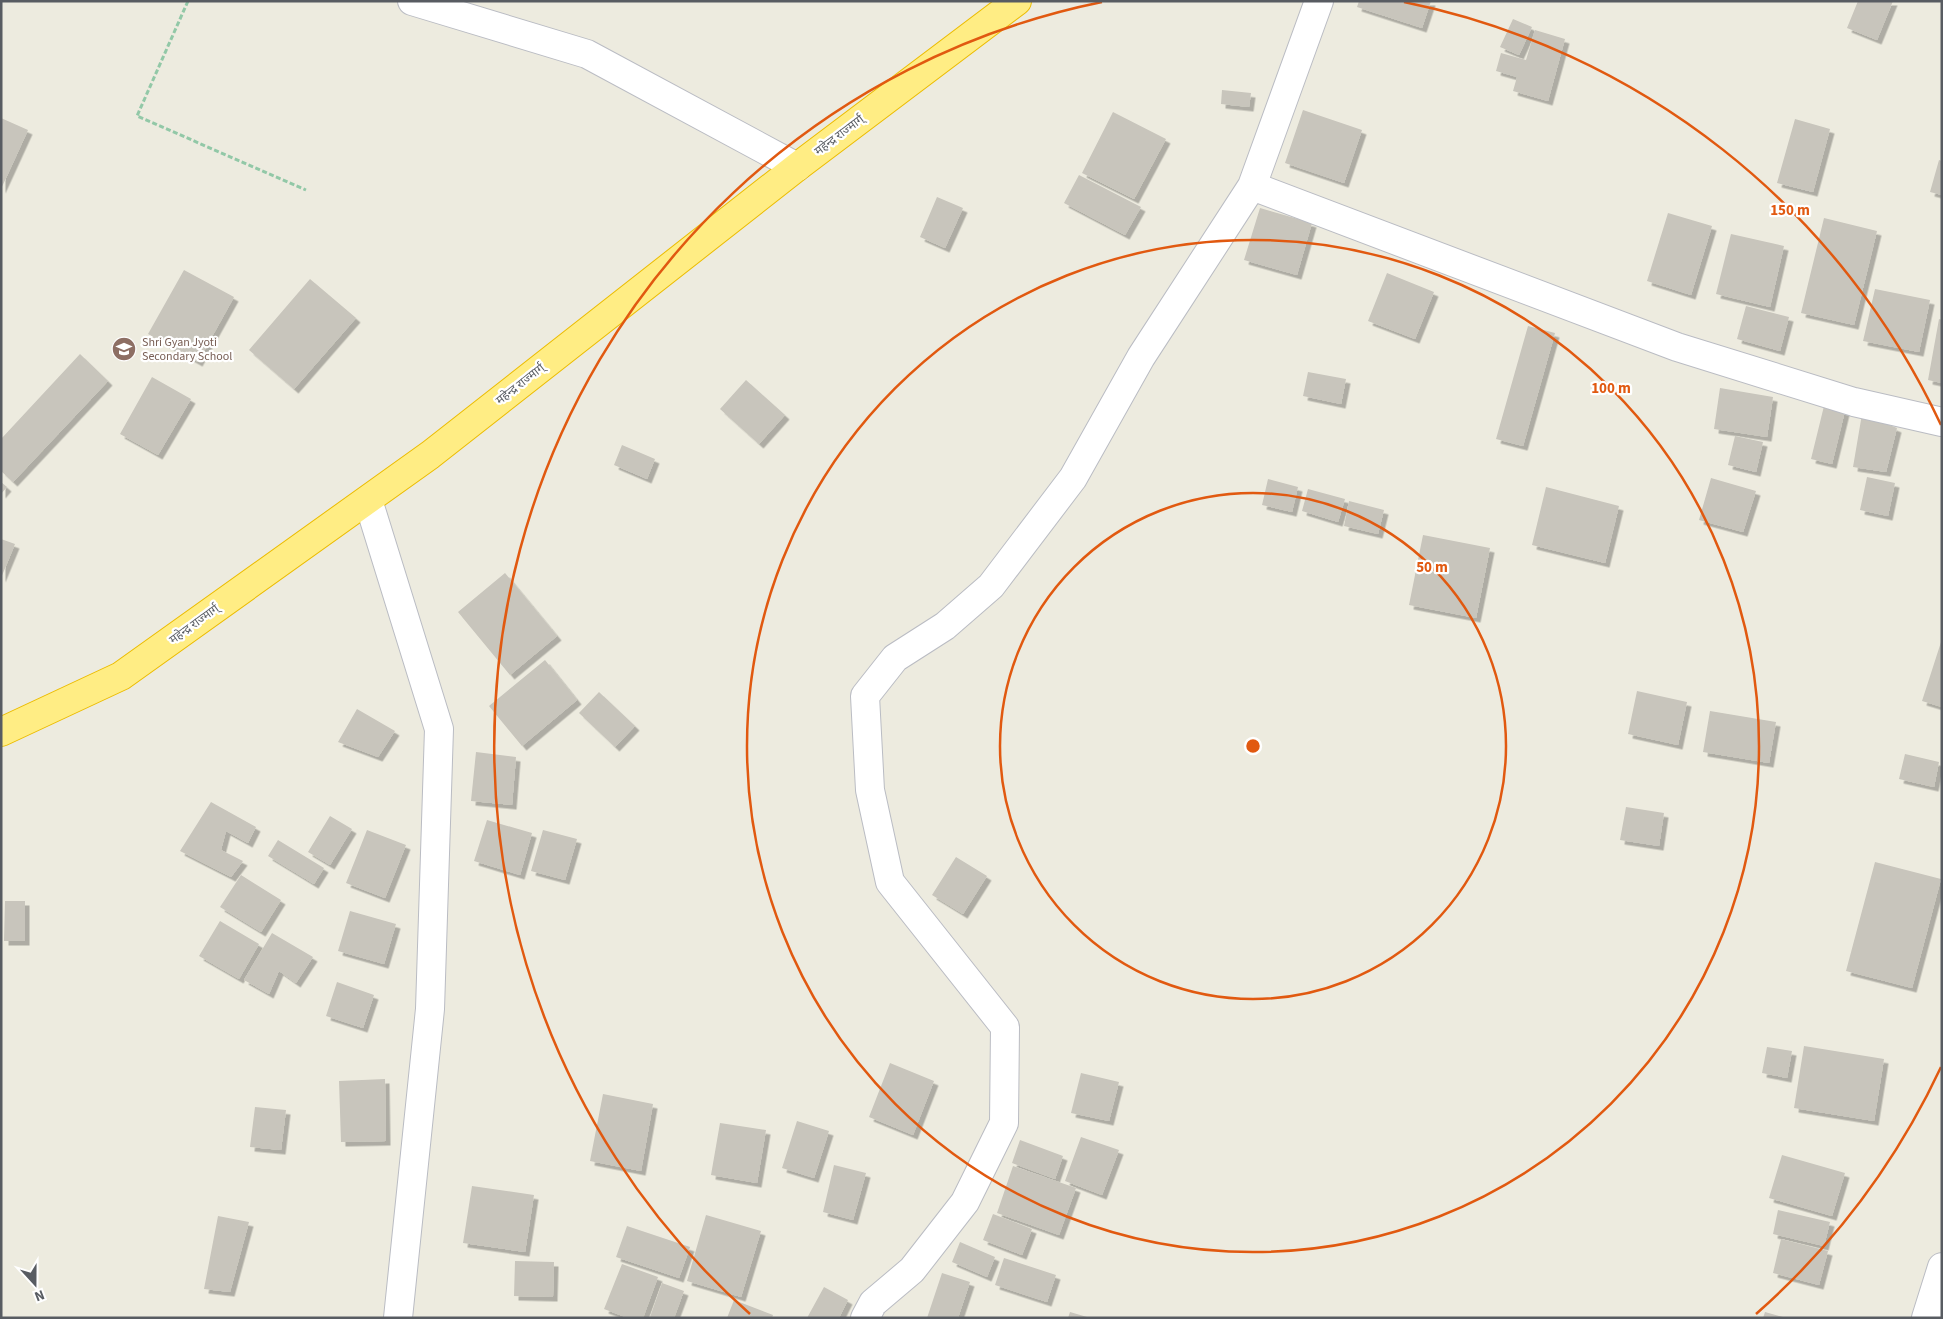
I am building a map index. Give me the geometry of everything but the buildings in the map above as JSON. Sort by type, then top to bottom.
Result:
[{"type":"highway","name":"महेन्द्र राज्मार्ग्","points":[[1,732],[121,676],[368,500],[430,455],[797,167],[1017,1]]},
{"type":"street","points":[[412,1],[587,54],[797,167]]},
{"type":"street","points":[[865,1318],[874,1303],[912,1270],[965,1202],[1004,1123],[1005,1026],[890,882],[870,790],[864,696],[895,658],[945,626],[991,586],[1073,478],[1141,356],[1252,186],[1319,1]]},
{"type":"street","points":[[1252,186],[1677,347],[1854,402],[1942,422]]},
{"type":"street","points":[[368,500],[439,729],[430,1009],[398,1318]]},
{"type":"street","points":[[1926,1318],[1942,1267]]},
{"type":"path","points":[[188,1],[137,116],[306,190]]},
{"type":"place","name":"Shri Gyan Jyoti Secondary School","points":[[124,349]]}]
